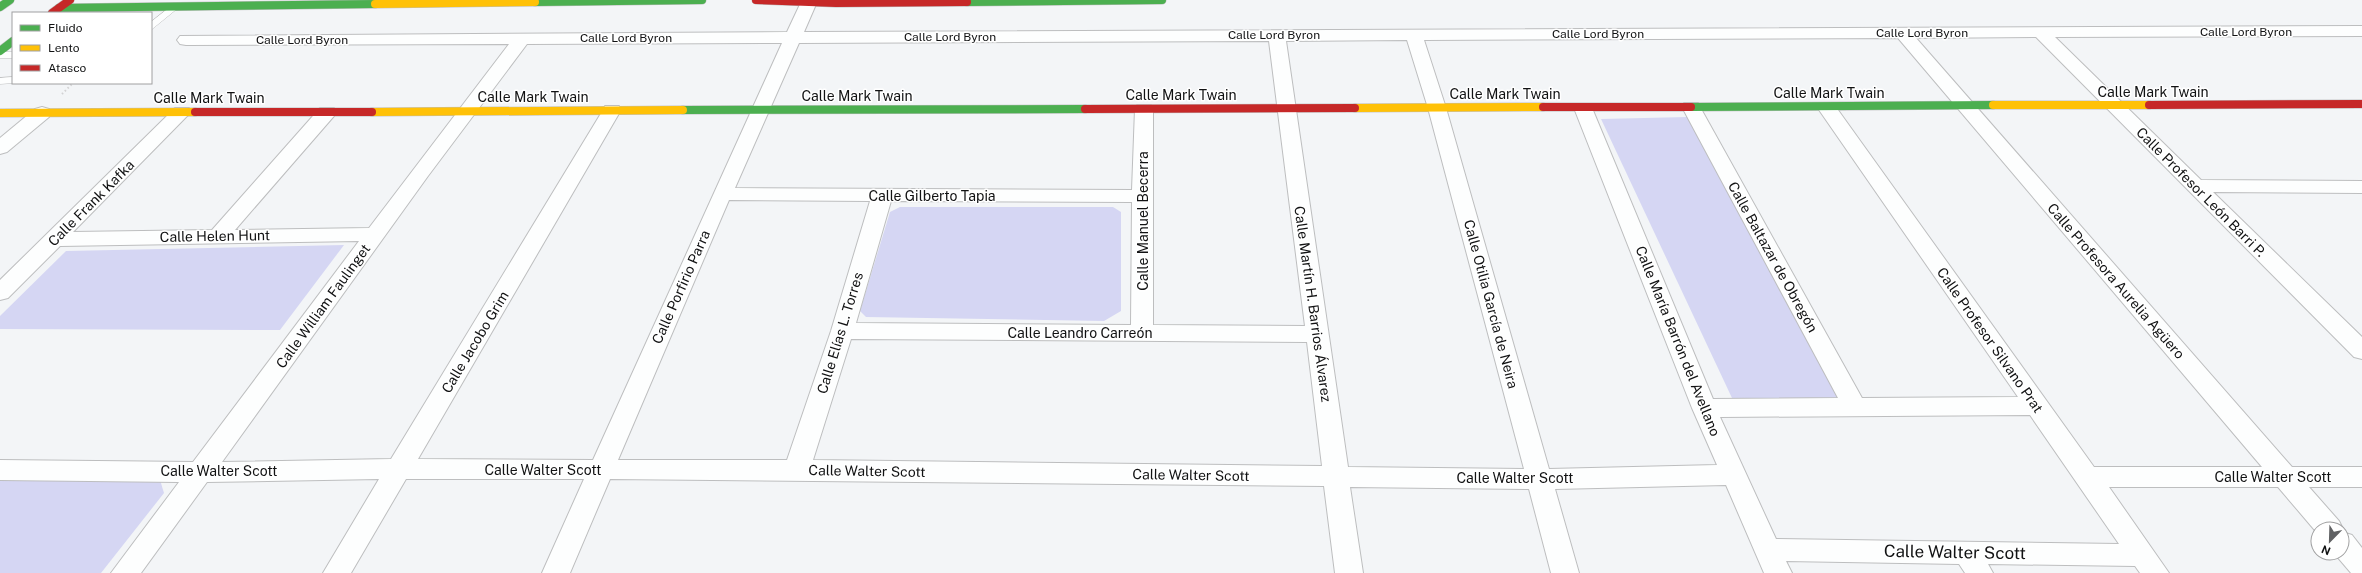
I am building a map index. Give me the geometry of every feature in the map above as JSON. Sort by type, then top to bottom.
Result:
[{"type":"street","points":[[0,7],[10,0]]},
{"type":"street","points":[[55,10],[70,0]]},
{"type":"street","points":[[55,10],[175,6],[186,3],[702,0]]},
{"type":"street","points":[[756,0],[809,2],[1162,0]]},
{"type":"street","name":"Calle Porfirio Parra","points":[[556,573],[722,194],[809,2]]},
{"type":"street","name":"Calle Lord Byron","points":[[186,40],[2362,31]]},
{"type":"street","name":"Calle Profesora Aurelia Agüero","points":[[1903,33],[1964,106],[2323,521]]},
{"type":"street","name":"Calle Profesor León Barri P.","points":[[2040,33],[2362,351]]},
{"type":"street","name":"Calle Martín H. Barrios Álvarez","points":[[1277,35],[1349,573]]},
{"type":"street","name":"Calle Otilia García de Neira","points":[[1414,35],[1437,108],[1565,573]]},
{"type":"street","name":"Calle William Faulinget","points":[[125,573],[202,472],[466,111],[522,39]]},
{"type":"street","points":[[0,51],[12,43]]},
{"type":"street","name":"Calle Mark Twain","points":[[0,113],[612,110],[1287,110],[2362,104]]},
{"type":"street","name":"Calle Baltazar de Obregón","points":[[1691,107],[1855,408]]},
{"type":"street","name":"Calle Profesor Silvano Prat","points":[[1826,107],[2149,564]]},
{"type":"street","name":"Calle María Barrón del Avellano","points":[[1583,108],[1704,408],[1773,562]]},
{"type":"street","name":"Calle Manuel Becerra","points":[[1142,334],[1142,196],[1144,109]]},
{"type":"street","name":"Calle Jacobo Grim","points":[[337,573],[612,110]]},
{"type":"street","name":"Calle Frank Kafka","points":[[0,293],[182,112]]},
{"type":"street","points":[[219,236],[327,112]]},
{"type":"street","points":[[0,148],[42,113]]},
{"type":"street","points":[[2196,186],[2354,187],[2362,201]]},
{"type":"street","name":"Calle Gilberto Tapia","points":[[722,194],[882,196],[1142,196]]},
{"type":"street","name":"Calle Elías L. Torres","points":[[797,470],[842,331],[882,196]]},
{"type":"street","name":"Calle Helen Hunt","points":[[54,240],[375,234]]},
{"type":"street","name":"Calle Leandro Carreón","points":[[842,331],[1317,334]]},
{"type":"street","points":[[1704,408],[2037,406]]},
{"type":"street","name":"Calle Walter Scott","points":[[0,470],[202,472],[400,469],[797,470],[1539,479],[1734,475]]},
{"type":"street","name":"Calle Walter Scott","points":[[2088,478],[2362,477]]},
{"type":"street","points":[[2350,553],[2362,567]]},
{"type":"street","name":"Calle Walter Scott","points":[[1773,562],[2149,564]]},
{"type":"lane","points":[[152,26],[175,6]]},
{"type":"lane","points":[[0,55],[12,55]]},
{"type":"lane","points":[[0,80],[12,80]]},
{"type":"shaded area","points":[[1687,117],[1843,399],[1732,398],[1601,119]]},
{"type":"shaded area","points":[[900,207],[1113,207],[1121,212],[1121,311],[1104,321],[866,317],[860,311],[890,212]]},
{"type":"shaded area","points":[[344,245],[280,330],[0,329],[0,316],[66,251]]},
{"type":"shaded area","points":[[160,480],[164,493],[101,573],[0,573],[0,481]]},
{"type":"traffic: fast","points":[[0,7],[10,0]]},
{"type":"traffic: fast","points":[[535,2],[702,0]]},
{"type":"traffic: fast","points":[[967,2],[1162,0]]},
{"type":"traffic: fast","points":[[59,8],[375,4]]},
{"type":"traffic: fast","points":[[0,51],[12,42]]},
{"type":"traffic: fast","points":[[1691,107],[1993,105]]},
{"type":"traffic: fast","points":[[683,110],[1085,109]]},
{"type":"traffic: slow","points":[[375,4],[535,2]]},
{"type":"traffic: slow","points":[[1993,105],[2149,105]]},
{"type":"traffic: slow","points":[[1355,108],[1543,107]]},
{"type":"traffic: slow","points":[[372,112],[683,110]]},
{"type":"traffic: slow","points":[[0,113],[195,112]]},
{"type":"traffic: jam","points":[[53,12],[70,0]]},
{"type":"traffic: jam","points":[[756,0],[836,3],[967,2]]},
{"type":"traffic: jam","points":[[2149,105],[2362,104]]},
{"type":"traffic: jam","points":[[1543,107],[1691,107]]},
{"type":"traffic: jam","points":[[1085,109],[1355,108]]},
{"type":"traffic: jam","points":[[195,112],[372,112]]}]
